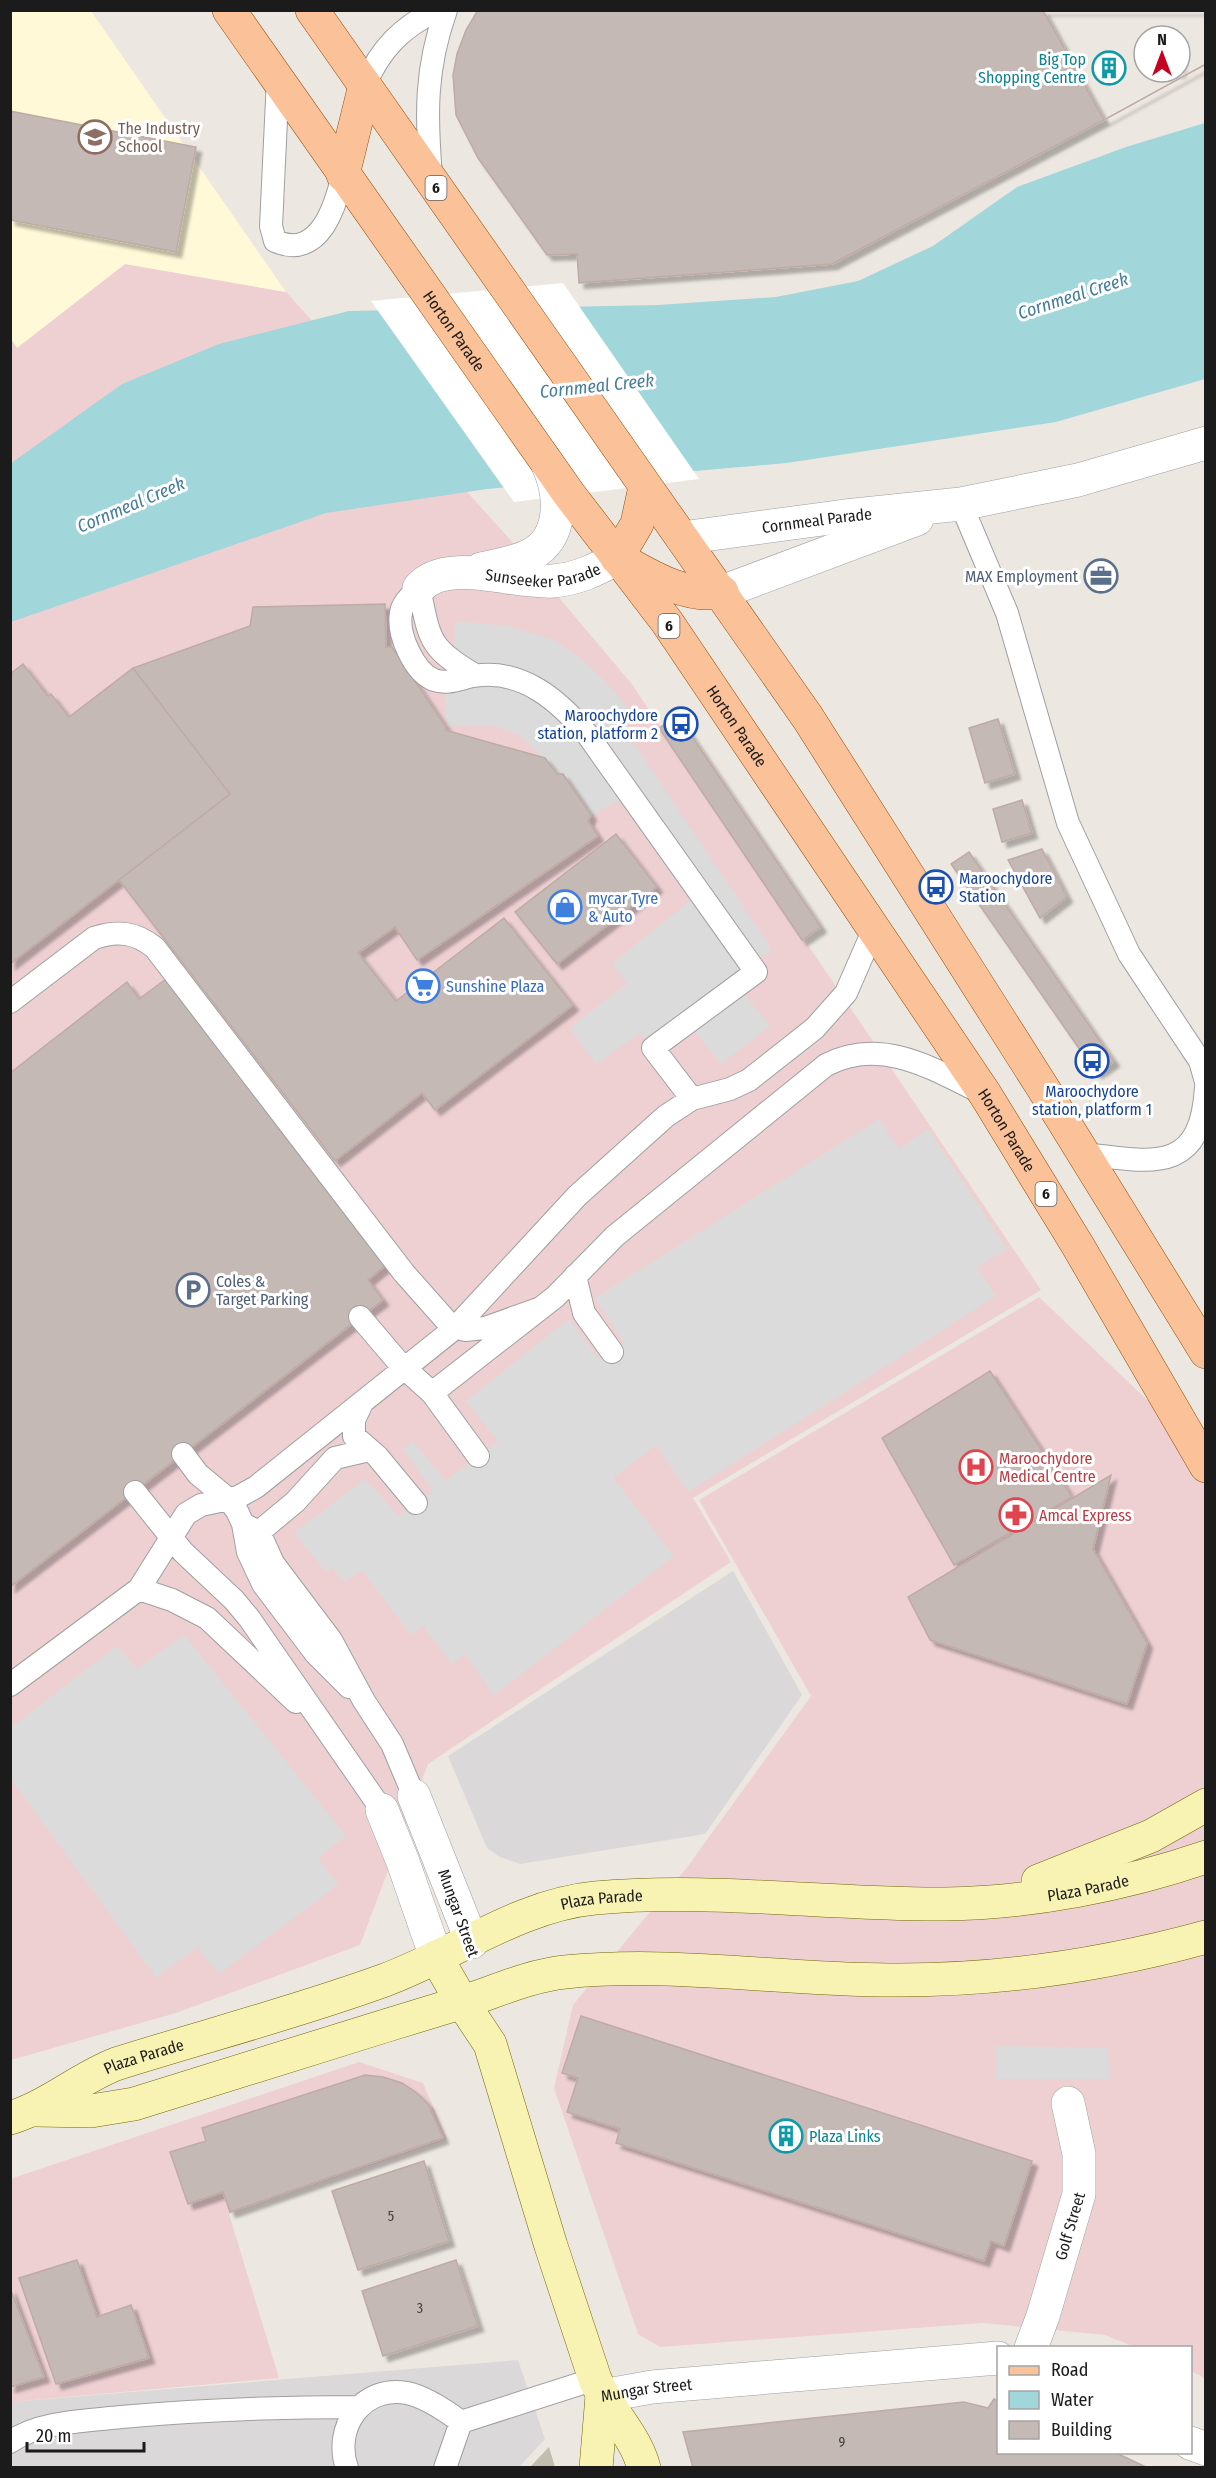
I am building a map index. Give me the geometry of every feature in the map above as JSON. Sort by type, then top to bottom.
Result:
[{"type":"main road","name":"Horton Parade","points":[[229,10],[545,460],[563,495],[618,558],[667,622],[873,931],[985,1094],[1078,1246],[1206,1466]]},
{"type":"main road","name":"6","points":[[312,10],[644,486],[722,592],[851,785],[1206,1352]]},
{"type":"main road","points":[[343,175],[365,85]]},
{"type":"main road","points":[[618,558],[637,524],[644,486]]},
{"type":"main road","points":[[618,558],[682,538]]},
{"type":"main road","points":[[618,558],[672,586],[695,592],[722,592]]},
{"type":"main road","points":[[983,1902],[1124,1848],[1206,1805]]},
{"type":"main road","name":"Plaza Parade","points":[[23,2114],[80,2081],[116,2064],[385,1980],[545,1909],[595,1898],[690,1894],[901,1904],[983,1902],[1083,1888],[1206,1857]]},
{"type":"main road","name":"Plaza Parade","points":[[23,2114],[91,2111],[134,2104],[552,1974],[666,1967],[889,1980],[963,1978],[1078,1964],[1151,1952],[1206,1937]]},
{"type":"main road","name":"Mungar Street","points":[[472,1942],[474,1998],[599,2388]]},
{"type":"main road","name":"Mungar Street","points":[[436,1957],[474,1998]]},
{"type":"main road","points":[[596,2468],[599,2388]]},
{"type":"main road","points":[[599,2388],[640,2451],[644,2468]]},
{"type":"street","name":"Cornmeal Parade","points":[[682,538],[845,516],[957,505],[1078,480],[1206,443]]},
{"type":"street","name":"Sunseeker Parade","points":[[464,573],[516,560],[540,549],[554,528],[563,495]]},
{"type":"street","name":"Cornmeal Parade","points":[[722,592],[957,505]]},
{"type":"street","name":"Sunseeker Parade","points":[[419,588],[428,579],[443,573],[464,573],[526,581],[555,581],[587,574],[618,558]]},
{"type":"street","name":"Mungar Street","points":[[414,1796],[472,1942]]},
{"type":"street","name":"Mungar Street","points":[[382,1810],[436,1957]]},
{"type":"street","name":"Golf Street","points":[[1031,2346],[1079,2194],[1079,2154],[1068,2103]]},
{"type":"street","name":"Mungar Street","points":[[599,2388],[652,2387],[997,2358]]},
{"type":"street","points":[[1192,2443],[1206,2450]]},
{"type":"lane","points":[[365,85],[379,54],[392,40],[419,19],[437,10]]},
{"type":"lane","points":[[431,180],[427,129],[428,78],[446,10]]},
{"type":"lane","points":[[278,78],[271,226],[275,241],[282,244],[304,242],[321,230],[332,215],[343,175]]},
{"type":"lane","points":[[957,505],[1006,613],[1068,823],[1128,954],[1200,1061],[1206,1082]]},
{"type":"lane","points":[[419,588],[430,639],[450,661],[475,675],[507,677],[526,682],[548,694],[566,710],[587,734],[756,972],[653,1048],[692,1099]]},
{"type":"lane","points":[[10,1685],[139,1589],[186,1514],[201,1505],[228,1499],[256,1487],[455,1328],[577,1196],[666,1116],[692,1099],[730,1089],[749,1080],[825,1019],[842,1000],[851,985],[873,931]]},
{"type":"lane","points":[[10,1002],[94,938],[110,933],[129,933],[144,939],[155,948],[404,1273],[436,1311],[455,1328],[477,1329],[494,1326],[541,1308]]},
{"type":"lane","points":[[432,1394],[541,1308],[615,1236],[832,1061],[865,1052],[898,1056],[926,1066],[985,1094]]},
{"type":"lane","points":[[1084,1154],[1135,1160],[1154,1160],[1177,1154],[1191,1142],[1199,1125],[1206,1087]]},
{"type":"lane","points":[[574,1276],[584,1313],[612,1352]]},
{"type":"lane","points":[[360,1317],[405,1369],[432,1394],[478,1456]]},
{"type":"lane","points":[[365,1399],[356,1414],[353,1429],[356,1439],[377,1456],[416,1503]]},
{"type":"lane","points":[[251,1528],[295,1502],[335,1458],[369,1450]]},
{"type":"lane","points":[[183,1454],[198,1474],[228,1499],[331,1640],[364,1701],[396,1750],[414,1796]]},
{"type":"lane","points":[[135,1492],[170,1538],[249,1618],[382,1810]]},
{"type":"lane","points":[[139,1589],[188,1607],[214,1624],[279,1684],[335,1743]]},
{"type":"lane","points":[[347,2468],[343,2455],[342,2438],[348,2421],[358,2407],[374,2397],[390,2392],[408,2393],[443,2409],[461,2422],[599,2388]]},
{"type":"lane","points":[[10,2442],[48,2427],[90,2420],[250,2408],[358,2407]]},
{"type":"lane","points":[[445,2468],[461,2422]]},
{"type":"shaded area","name":"The Industry School","points":[[10,11],[91,11],[286,292],[125,264],[17,348],[10,337]]},
{"type":"shaded area","name":"Sunshine Plaza","points":[[125,264],[286,292],[507,536],[631,683],[1041,1290],[693,1498],[731,1562],[428,1764],[360,1945],[176,2013],[11,2060],[10,337],[17,347]]},
{"type":"shaded area","points":[[455,621],[507,626],[551,639],[577,655],[607,683],[628,708],[629,736],[772,950],[750,964],[737,986],[770,1026],[721,1064],[688,1023],[653,1048],[640,1033],[596,1064],[570,1028],[627,983],[612,963],[698,895],[630,794],[587,818],[541,756],[520,735],[492,725],[447,725],[444,682],[454,663]]},
{"type":"shaded area","points":[[879,1119],[899,1149],[928,1129],[1007,1249],[977,1267],[996,1296],[688,1492],[656,1445],[613,1478],[674,1556],[494,1695],[465,1654],[452,1664],[423,1626],[411,1635],[362,1570],[344,1582],[333,1568],[327,1573],[294,1533],[365,1479],[399,1516],[433,1490],[403,1449],[413,1441],[445,1481],[498,1441],[466,1401],[569,1319],[600,1360],[624,1343],[595,1298]]},
{"type":"shaded area","points":[[1039,1297],[1205,1455],[1205,2378],[1192,2372],[1192,2346],[1132,2346],[1105,2335],[983,2323],[660,2347],[638,2334],[554,2088],[573,2005],[688,1866],[811,1696],[699,1500]]},
{"type":"shaded area","points":[[733,1571],[802,1695],[705,1834],[520,1864],[500,1857],[487,1848],[448,1756]]},
{"type":"shaded area","points":[[184,1635],[346,1836],[318,1858],[338,1885],[219,1974],[198,1947],[156,1977],[11,1779],[11,1723],[13,1726],[117,1646],[137,1669]]},
{"type":"shaded area","points":[[996,2046],[1108,2048],[1109,2079],[996,2079]]},
{"type":"shaded area","points":[[359,2062],[423,2083],[447,2139],[229,2214],[279,2378],[11,2402],[10,2179]]},
{"type":"shaded area","points":[[518,2360],[545,2439],[519,2467],[11,2468],[11,2402]]},
{"type":"shaded area","points":[[549,2447],[555,2467],[530,2467]]},
{"type":"water","name":"Cornmeal Creek","points":[[1205,123],[1205,379],[1056,422],[787,463],[487,489],[326,513],[11,622],[10,464],[122,384],[219,344],[349,311],[658,305],[776,297],[858,281],[933,246],[1017,187],[1126,147]]},
{"type":"pier","points":[[563,283],[699,479],[514,502],[371,301]]},
{"type":"building","points":[[478,10],[1043,10],[1104,120],[832,264],[579,283],[577,254],[547,255],[478,158],[456,115],[453,75],[457,54],[466,30]]},
{"type":"building","name":"Big Top Shopping Centre","points":[[1043,10],[1206,10],[1206,64],[1192,72],[1192,24],[1132,24],[1132,84],[1170,84],[1104,120]]},
{"type":"building","name":"Big Top Shopping Centre","points":[[1043,10],[1206,10],[1206,64],[1192,72],[1192,24],[1132,24],[1132,84],[1170,84],[1104,120]]},
{"type":"building","name":"The Industry School","points":[[10,111],[196,147],[176,252],[10,220]]},
{"type":"building","points":[[385,604],[386,647],[392,647],[446,727],[445,730],[545,758],[557,774],[563,774],[591,815],[588,821],[598,836],[417,960],[395,927],[358,953],[396,1001],[504,918],[573,1005],[435,1110],[422,1093],[335,1161],[119,880],[230,794],[133,668],[250,626],[253,607]]},
{"type":"building","points":[[23,664],[48,696],[51,694],[69,717],[133,668],[230,794],[10,964],[10,674]]},
{"type":"building","points":[[678,716],[821,927],[802,940],[659,728]]},
{"type":"building","points":[[998,719],[1015,774],[985,783],[969,728]]},
{"type":"building","points":[[1022,800],[1032,833],[1002,842],[993,809]]},
{"type":"building","points":[[616,834],[657,887],[557,964],[515,912]]},
{"type":"building","points":[[1042,849],[1067,897],[1040,918],[1008,860]]},
{"type":"building","points":[[969,852],[1114,1061],[1103,1069],[1096,1073],[951,864]]},
{"type":"building","name":"Coles & Target Parking","points":[[170,976],[390,1262],[368,1280],[383,1300],[10,1587],[10,1073],[127,982],[139,999]]},
{"type":"building","name":"Maroochydore Medical Centre","points":[[990,1371],[1072,1497],[954,1565],[882,1438]]},
{"type":"building","points":[[1111,1475],[1093,1549],[1147,1643],[1127,1704],[930,1640],[908,1597]]},
{"type":"building","name":"Plaza Links","points":[[581,2016],[1032,2161],[1004,2246],[991,2241],[984,2261],[616,2143],[620,2129],[567,2112],[578,2078],[562,2073]]},
{"type":"building","points":[[365,2075],[383,2077],[402,2083],[417,2093],[428,2104],[443,2138],[230,2212],[223,2192],[188,2204],[170,2152],[206,2141],[202,2128]]},
{"type":"building","points":[[424,2161],[449,2241],[358,2270],[332,2191]]},
{"type":"building","points":[[77,2260],[97,2317],[131,2305],[149,2358],[56,2384],[19,2278]]},
{"type":"building","points":[[456,2260],[478,2326],[383,2356],[362,2291]]},
{"type":"building","points":[[10,2288],[44,2377],[10,2387]]},
{"type":"building","points":[[994,2399],[997,2400],[997,2454],[1118,2454],[1148,2468],[693,2468],[683,2432],[964,2402],[988,2408]]},
{"type":"place","name":"Big Top Shopping Centre","points":[[1109,68]]},
{"type":"place","name":"The Industry School","points":[[95,137]]},
{"type":"place","name":"MAX Employment","points":[[1101,576]]},
{"type":"place","name":"Maroochydore station, platform 2","points":[[681,724]]},
{"type":"place","name":"Maroochydore Station","points":[[936,887]]},
{"type":"place","name":"mycar Tyre & Auto","points":[[565,907]]},
{"type":"place","name":"Sunshine Plaza","points":[[423,986]]},
{"type":"place","name":"Maroochydore station, platform 1","points":[[1092,1061]]},
{"type":"place","name":"Coles & Target Parking","points":[[193,1290]]},
{"type":"place","name":"Maroochydore Medical Centre","points":[[976,1467]]},
{"type":"place","name":"Amcal Express","points":[[1016,1515]]},
{"type":"place","name":"Plaza Links","points":[[786,2136]]}]
